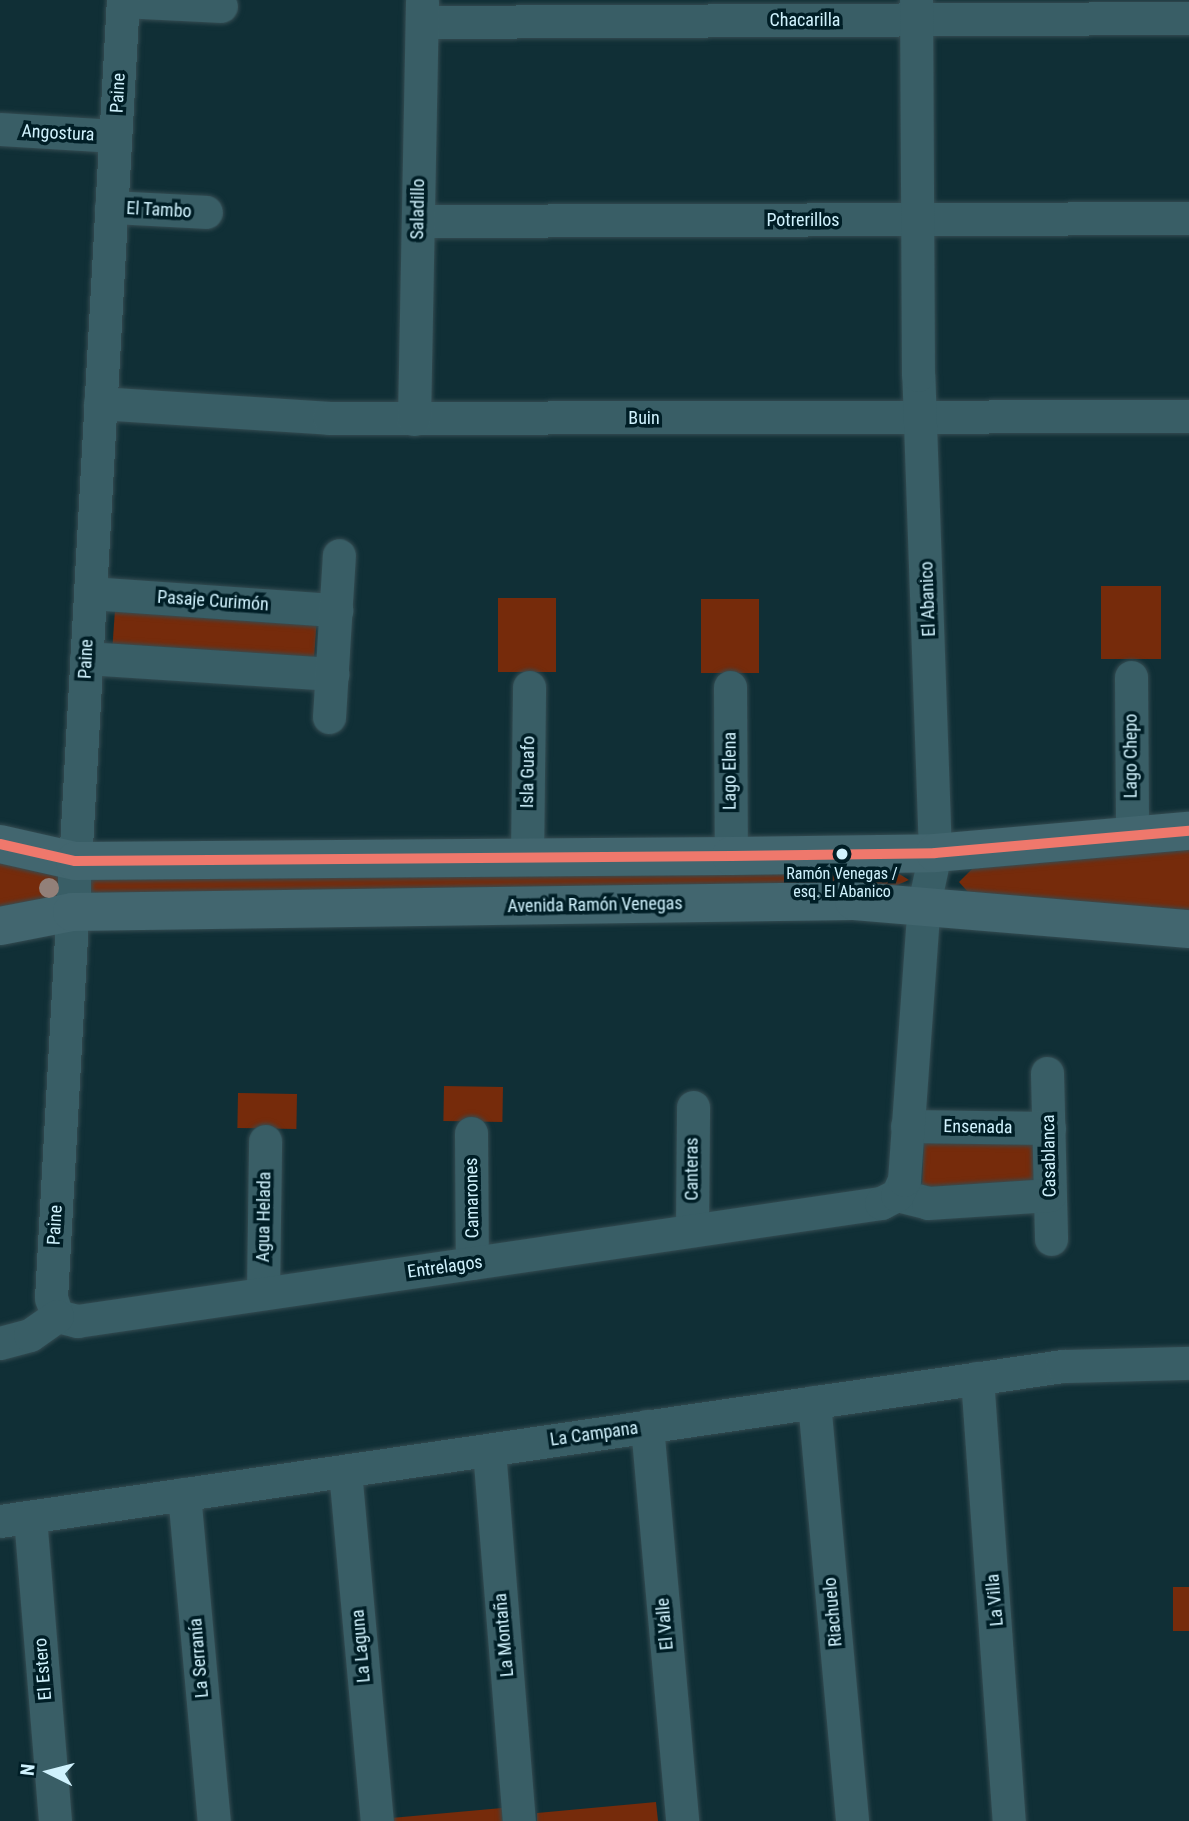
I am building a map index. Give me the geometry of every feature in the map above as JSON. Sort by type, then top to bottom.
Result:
[{"type":"street","points":[[123,1],[221,6]]},
{"type":"street","name":"Paine","points":[[57,1316],[51,1298],[123,1]]},
{"type":"street","name":"Chacarilla","points":[[422,11],[916,10],[1189,18]]},
{"type":"street","name":"El Abanico","points":[[897,1195],[907,1126],[924,904],[935,853],[921,417],[916,10]]},
{"type":"street","name":"Saladillo","points":[[414,419],[422,11]]},
{"type":"street","name":"Angostura","points":[[0,129],[116,136]]},
{"type":"street","name":"El Tambo","points":[[111,207],[206,212]]},
{"type":"street","name":"Potrerillos","points":[[418,221],[1189,218]]},
{"type":"street","name":"Buin","points":[[100,403],[414,419],[1189,416]]},
{"type":"street","points":[[329,717],[339,555]]},
{"type":"street","name":"Pasaje Curimón","points":[[90,593],[336,610]]},
{"type":"street","points":[[86,659],[332,674]]},
{"type":"street","name":"Lago Chepo","points":[[1131,677],[1132,834]]},
{"type":"street","name":"Isla Guafo","points":[[527,857],[529,687]]},
{"type":"street","name":"Lago Elena","points":[[730,687],[731,856]]},
{"type":"street","points":[[0,844],[75,861],[731,856],[935,853],[1189,831]]},
{"type":"street","name":"Avenida Ramón Venegas","points":[[0,926],[72,912],[924,904],[1189,929]]},
{"type":"street","name":"Casablanca","points":[[1047,1073],[1051,1239]]},
{"type":"street","name":"Canteras","points":[[692,1230],[693,1107]]},
{"type":"street","name":"Ensenada","points":[[907,1126],[1049,1128]]},
{"type":"street","name":"Camarones","points":[[471,1133],[472,1263]]},
{"type":"street","name":"Agua Helada","points":[[264,1293],[265,1141]]},
{"type":"street","points":[[897,1195],[929,1203],[1050,1195]]},
{"type":"street","name":"Entrelagos","points":[[57,1316],[70,1322],[692,1230],[897,1195]]},
{"type":"street","points":[[0,1343],[30,1335],[57,1316]]},
{"type":"street","name":"La Campana","points":[[15,1519],[1087,1363],[1189,1363]]},
{"type":"street","name":"La Villa","points":[[977,1378],[1009,1821]]},
{"type":"street","name":"Riachuelo","points":[[814,1402],[852,1821]]},
{"type":"street","name":"El Valle","points":[[647,1426],[682,1821]]},
{"type":"street","name":"La Montaña","points":[[489,1450],[519,1821]]},
{"type":"street","name":"La Laguna","points":[[345,1471],[377,1821]]},
{"type":"street","name":"La Serranía","points":[[184,1494],[214,1821]]},
{"type":"street","name":"El Estero","points":[[15,1519],[55,1821]]},
{"type":"shaded area","points":[[1101,586],[1161,586],[1161,659],[1101,659]]},
{"type":"shaded area","points":[[498,598],[556,598],[556,672],[498,672]]},
{"type":"shaded area","points":[[701,599],[759,599],[759,673],[701,673]]},
{"type":"shaded area","points":[[115,610],[317,624],[314,662],[112,648]]},
{"type":"shaded area","points":[[1189,838],[1189,920],[975,900],[959,882],[976,865]]},
{"type":"shaded area","points":[[0,862],[97,879],[898,873],[909,880],[895,886],[0,910]]},
{"type":"shaded area","points":[[444,1086],[503,1087],[502,1122],[443,1121]]},
{"type":"shaded area","points":[[238,1093],[297,1094],[296,1129],[237,1128]]},
{"type":"shaded area","points":[[924,1136],[1037,1137],[1035,1184],[946,1192],[922,1186]]},
{"type":"shaded area","points":[[1173,1587],[1189,1587],[1189,1631],[1173,1631]]},
{"type":"shaded area","points":[[656,1802],[658,1821],[537,1821],[537,1813]]},
{"type":"shaded area","points":[[502,1808],[503,1821],[391,1821],[391,1818]]},
{"type":"transit line","points":[[0,844],[75,861],[731,856],[935,853],[1189,831]]},
{"type":"place","name":"Ramón Venegas / esq. El Abanico","points":[[842,854]]}]
